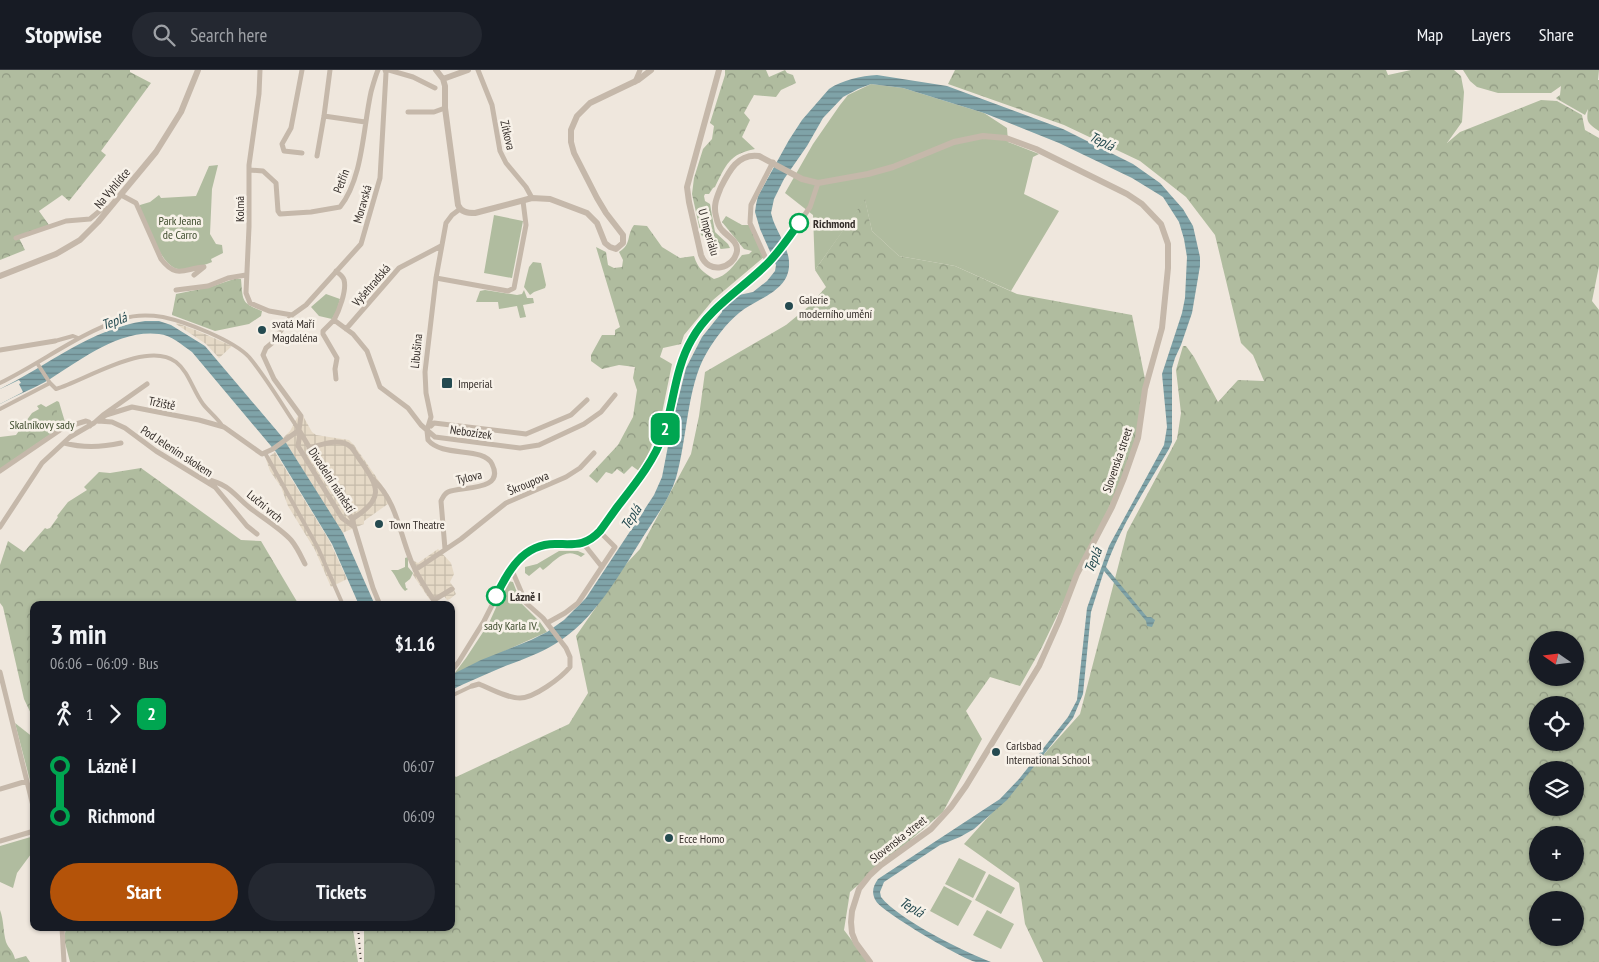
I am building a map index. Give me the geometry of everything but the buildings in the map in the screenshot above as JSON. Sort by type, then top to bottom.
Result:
[{"type":"street","name":"Na Vyhlídce","points":[[0,276],[56,254],[80,240],[122,195],[156,152],[181,112],[198,70]]},
{"type":"street","name":"Kolmá","points":[[260,70],[259,94],[249,170],[246,293],[250,303],[269,311],[292,315]]},
{"type":"street","points":[[302,70],[291,128],[282,144],[284,151],[302,153]]},
{"type":"street","points":[[317,156],[330,70]]},
{"type":"street","name":"Petřín","points":[[249,170],[263,171],[276,183],[278,211],[280,214],[311,212],[340,207],[349,191],[362,152],[365,122],[378,70]]},
{"type":"street","points":[[387,70],[413,77],[435,88]]},
{"type":"street","name":"Moravská","points":[[299,432],[301,416],[274,380],[263,355],[266,348],[292,315],[306,305],[361,244],[380,178],[387,70]]},
{"type":"street","points":[[436,70],[443,79],[445,86],[445,108],[460,209],[475,213],[532,198],[550,199],[582,210],[590,216],[596,223],[608,246],[616,249],[624,241],[622,233],[606,214],[574,153],[571,136],[574,120],[584,107],[635,82],[651,70]]},
{"type":"street","points":[[443,79],[468,70]]},
{"type":"street","name":"Zítkova","points":[[478,70],[492,105],[500,151],[506,163],[526,187],[532,198]]},
{"type":"street","points":[[635,82],[640,70]]},
{"type":"street","name":"U Imperiálu","points":[[719,70],[687,187],[688,202],[701,255],[707,265],[716,268],[728,264],[735,257],[737,251],[733,240],[721,228],[714,210],[715,202],[729,172],[739,160],[748,156],[759,156],[807,181],[818,183]]},
{"type":"street","points":[[408,112],[434,112],[445,108]]},
{"type":"street","points":[[324,116],[365,122]]},
{"type":"street","name":"Slovenska street","points":[[818,183],[893,168],[954,142],[980,136],[996,136],[1018,141],[1036,148],[1127,194],[1142,204],[1155,217],[1165,233],[1168,244],[1168,268],[1162,328],[1145,389],[1138,438],[1112,507],[1077,574],[1039,666],[966,786],[951,807],[931,829],[881,865],[870,875],[860,890],[852,911],[852,933],[856,943],[870,962]]},
{"type":"street","points":[[770,261],[750,223],[751,204],[774,163]]},
{"type":"street","points":[[455,667],[484,621],[511,568],[520,557],[540,547],[554,544],[573,545],[582,543],[599,531],[646,469],[655,454],[668,419],[683,358],[692,338],[713,312],[770,261],[785,244],[810,207],[818,183]]},
{"type":"street","points":[[122,195],[136,203],[161,259],[166,266],[176,271],[187,271],[204,267],[194,275]]},
{"type":"street","points":[[436,278],[508,291],[514,288],[526,225],[523,201]]},
{"type":"street","points":[[16,238],[66,221],[90,219],[102,209],[110,208]]},
{"type":"street","name":"Libušina","points":[[427,430],[432,418],[426,393],[425,372],[436,278],[446,223],[460,209]]},
{"type":"street","name":"Vyšehradská","points":[[346,329],[399,268],[441,246]]},
{"type":"street","points":[[336,271],[345,282],[338,312],[334,320],[323,331],[323,334],[336,353],[336,379]]},
{"type":"street","points":[[176,290],[208,286],[228,278],[246,275]]},
{"type":"street","points":[[0,383],[38,365],[78,338],[131,317],[162,317],[199,329],[234,345],[249,357],[299,432],[265,453],[318,548],[341,601]]},
{"type":"street","points":[[334,320],[358,339],[367,351],[380,386],[408,408],[427,430]]},
{"type":"street","points":[[0,350],[55,341],[73,336],[78,338]]},
{"type":"street","name":"Tržiště","points":[[49,381],[56,389],[120,362],[149,356],[163,356],[175,361],[184,371],[202,403],[220,421],[224,428]]},
{"type":"street","points":[[0,409],[49,381],[38,365]]},
{"type":"street","points":[[0,527],[42,463],[70,437],[98,421],[103,415],[147,384]]},
{"type":"street","name":"Nebozízek","points":[[526,434],[434,422],[427,430],[435,437],[528,448],[547,442],[584,424],[601,412],[615,395]]},
{"type":"street","points":[[528,448],[526,434],[570,415],[587,400]]},
{"type":"street","name":"Tržiště","points":[[98,421],[106,416],[132,407],[199,420],[224,428],[258,452],[265,453]]},
{"type":"street","points":[[0,471],[63,428],[86,421],[89,422],[90,426]]},
{"type":"street","name":"Pod Jelením skokem","points":[[98,421],[112,422],[125,428],[156,452],[215,487],[247,526],[257,534]]},
{"type":"street","name":"Tylova","points":[[427,430],[428,440],[434,445],[450,451],[483,456],[490,462],[494,471],[491,480],[486,486],[449,491],[444,495],[441,501],[445,549]]},
{"type":"street","name":"Divadelní náměstí","points":[[299,432],[352,519],[354,526]]},
{"type":"street","name":"Divadelní náměstí","points":[[299,432],[298,446],[342,518],[354,526]]},
{"type":"street","points":[[64,443],[74,446],[106,446],[121,442]]},
{"type":"street","name":"Divadelní náměstí","points":[[310,448],[337,442],[350,445],[373,479],[376,486],[373,501],[365,511],[352,519]]},
{"type":"street","name":"Škroupova","points":[[445,549],[506,503],[572,474],[594,453]]},
{"type":"street","name":"Luční vrch","points":[[200,477],[218,482],[229,488],[252,510],[267,519],[291,540],[305,564]]},
{"type":"street","points":[[373,479],[381,486],[399,522],[415,570],[434,601]]},
{"type":"street","points":[[354,526],[378,601]]},
{"type":"street","points":[[547,623],[578,603],[614,547],[599,531]]},
{"type":"street","points":[[582,543],[602,567]]},
{"type":"street","points":[[415,570],[445,549]]},
{"type":"street","points":[[455,694],[479,684],[513,697],[522,698],[555,683],[570,667],[570,657],[566,648],[547,623],[526,603],[511,568]]},
{"type":"street","points":[[437,601],[452,589]]},
{"type":"street","points":[[0,672],[30,793]]},
{"type":"street","points":[[0,789],[27,781]]},
{"type":"street","points":[[0,841],[30,832]]},
{"type":"street","points":[[62,931],[64,962]]},
{"type":"green space","points":[[0,70],[130,70],[130,72],[151,83],[101,151],[106,155],[69,201],[62,195],[39,211],[49,225],[18,236],[25,250],[0,260]]},
{"type":"green space","points":[[725,70],[766,70],[769,77],[785,70],[793,75],[796,83],[781,90],[776,97],[754,95],[744,113],[750,120],[742,137],[755,149],[734,157],[729,162],[715,187],[709,194],[704,196],[705,201],[710,204],[715,232],[730,248],[721,249],[701,235],[692,194],[694,178],[703,149],[712,139],[714,126],[710,123]]},
{"type":"green space","points":[[955,70],[1386,70],[1388,75],[1411,70],[1454,70],[1461,76],[1464,92],[1462,122],[1447,143],[1460,132],[1541,100],[1557,101],[1582,115],[1585,130],[1599,138],[1599,266],[1592,301],[1599,310],[1599,962],[1043,962],[1025,924],[1019,883],[964,844],[1080,714],[1127,532],[1177,439],[1181,413],[1176,370],[1183,346],[1186,346],[1194,357],[1218,402],[1238,380],[1264,381],[1253,355],[1241,343],[1215,235],[1186,197],[1140,161],[1064,125],[948,84]]},
{"type":"green space","points":[[1463,70],[1599,70],[1599,131],[1589,122],[1587,117],[1588,109],[1585,115],[1556,98],[1560,95],[1561,86],[1551,93],[1498,93],[1477,87],[1470,81]]},
{"type":"green space","points":[[871,84],[903,88],[984,113],[1007,128],[1008,142],[1039,154],[1033,157],[1024,194],[1059,211],[1011,291],[955,266],[899,256],[872,231],[865,200],[815,270],[813,215],[785,193],[813,144],[840,105],[848,95]]},
{"type":"green space","name":"Park Jeana de Carro","points":[[218,165],[212,189],[210,234],[216,244],[222,245],[223,253],[211,259],[212,262],[204,265],[195,268],[178,269],[166,261],[160,252],[146,223],[140,205],[150,202],[159,195],[161,198],[196,196],[209,166]]},
{"type":"green space","points":[[865,199],[872,231],[899,256],[955,266],[1017,294],[1132,315],[1146,384],[1136,451],[1042,647],[1020,686],[990,677],[966,711],[982,739],[943,812],[850,892],[844,930],[868,962],[364,962],[364,931],[455,931],[455,776],[569,724],[588,693],[576,636],[626,564],[640,549],[691,454],[705,372],[786,325],[808,307],[826,287],[815,270]]},
{"type":"green space","points":[[494,215],[523,221],[512,278],[484,273]]},
{"type":"green space","points":[[726,216],[742,225],[749,225],[764,257],[713,300],[684,335],[681,344],[663,348],[660,357],[672,364],[661,418],[650,450],[639,471],[632,466],[624,474],[617,469],[612,474],[606,472],[597,483],[589,476],[618,445],[633,417],[637,390],[633,378],[635,367],[619,365],[602,369],[591,361],[591,355],[602,335],[615,335],[615,330],[620,327],[596,247],[606,252],[608,265],[614,268],[622,267],[623,260],[619,252],[626,246],[634,225],[647,226],[662,247],[680,258],[694,256],[701,270],[714,279],[719,278],[742,255],[749,254],[752,251],[744,249],[722,222]]},
{"type":"green space","points":[[533,262],[541,263],[546,285],[545,288],[530,295],[524,287],[529,267]]},
{"type":"green space","points":[[234,279],[241,279],[244,300],[250,306],[262,311],[261,316],[249,324],[215,331],[172,315],[176,294],[210,287]]},
{"type":"green space","points":[[485,290],[517,295],[522,294],[524,290],[527,298],[533,298],[534,303],[523,305],[526,317],[520,318],[517,306],[499,309],[498,302],[476,302],[480,291]]},
{"type":"green space","points":[[326,294],[340,299],[332,319],[319,316],[311,307]]},
{"type":"green space","name":"Skalníkovy sady","points":[[57,401],[59,402],[65,422],[61,427],[0,469],[0,437],[16,435],[32,413],[39,409],[37,406],[41,404],[46,407]]},
{"type":"green space","points":[[57,406],[57,427],[0,467],[0,443],[38,425]]},
{"type":"green space","points":[[141,468],[241,540],[261,541],[297,601],[30,601],[30,712],[24,699],[3,607],[0,603],[0,565],[8,541],[24,552],[45,528],[50,528],[68,502],[87,490],[84,487],[99,472],[110,473]]},
{"type":"green space","points":[[559,551],[578,551],[585,554],[581,557],[570,553],[565,554],[543,570],[540,567],[529,576],[525,573],[525,567],[537,564]]},
{"type":"green space","points":[[408,557],[408,567],[413,573],[405,583],[408,589],[405,591],[391,570],[405,567],[405,558]]},
{"type":"green space","name":"sady Karla IV.","points":[[508,581],[513,582],[521,603],[547,632],[455,674],[455,673],[489,623]]},
{"type":"green space","points":[[15,723],[30,735],[30,781]]},
{"type":"green space","points":[[30,837],[30,855],[17,873],[13,888],[0,882],[0,846]]},
{"type":"green space","points":[[959,858],[986,872],[973,898],[945,884]]},
{"type":"green space","points":[[989,874],[1015,888],[1001,914],[975,900]]},
{"type":"green space","points":[[944,886],[972,901],[958,926],[930,911]]},
{"type":"green space","points":[[0,910],[6,942],[15,959],[26,956],[30,962],[0,962]]},
{"type":"green space","points":[[987,910],[1014,924],[1001,949],[973,935]]},
{"type":"green space","points":[[65,931],[353,931],[358,962],[70,962],[64,939]]},
{"type":"shaded area","points":[[177,323],[232,346],[219,358],[206,344]]},
{"type":"shaded area","points":[[298,416],[303,416],[312,432],[316,435],[349,440],[392,501],[364,521],[364,524],[342,533],[283,438],[290,431]]},
{"type":"shaded area","points":[[275,452],[329,540],[347,579],[331,587],[315,550],[288,506],[281,487],[270,471],[266,459]]},
{"type":"shaded area","points":[[438,549],[451,563],[454,574],[450,582],[456,594],[447,600],[444,596],[436,600],[430,600],[413,575],[414,561],[418,563]]},
{"type":"water","points":[[877,75],[947,86],[1063,129],[1133,164],[1160,183],[1183,209],[1193,226],[1200,257],[1192,313],[1172,368],[1172,442],[1127,521],[1106,567],[1147,617],[1155,620],[1152,627],[1147,626],[1146,621],[1104,571],[1091,612],[1083,694],[1073,718],[1007,800],[974,829],[940,845],[884,882],[880,892],[881,897],[890,906],[916,925],[949,943],[991,962],[976,962],[968,959],[923,934],[881,907],[874,898],[873,890],[878,879],[1000,799],[1019,779],[1068,717],[1077,700],[1087,608],[1109,546],[1164,445],[1167,427],[1162,374],[1185,298],[1187,257],[1179,222],[1163,197],[1132,178],[1059,143],[984,113],[903,88],[871,84],[843,97],[823,118],[807,146],[784,179],[774,199],[771,213],[785,246],[789,262],[785,280],[771,293],[734,317],[713,342],[706,354],[695,382],[680,463],[670,494],[615,581],[594,610],[569,634],[555,644],[455,688],[455,673],[547,632],[564,620],[586,598],[654,495],[662,477],[673,420],[686,368],[702,337],[722,312],[722,309],[739,295],[753,292],[767,281],[775,271],[776,265],[760,229],[755,212],[758,196],[802,120],[829,89],[840,83],[865,76]]},
{"type":"water","points":[[145,321],[159,321],[171,325],[205,346],[283,438],[343,533],[373,601],[357,601],[332,544],[276,452],[192,352],[172,338],[159,334],[143,334],[113,342],[45,382],[0,404],[0,389],[70,349],[125,325]]},
{"type":"pier","points":[[19,380],[23,392],[0,404],[0,389]]},
{"type":"railway","points":[[358,931],[361,962]]},
{"type":"bus line","name":"2","points":[[496,596],[511,568],[520,557],[546,545],[579,545],[599,531],[646,469],[655,454],[668,419],[683,358],[692,338],[718,306],[768,263],[785,244],[799,223]]},
{"type":"place","name":"Richmond","points":[[799,223]]},
{"type":"place","name":"Galerie moderního umění","points":[[789,306]]},
{"type":"place","name":"svatá Maří Magdaléna","points":[[262,330]]},
{"type":"place","name":"Imperial","points":[[447,383]]},
{"type":"place","name":"Town Theatre","points":[[379,524]]},
{"type":"place","name":"Lázně I","points":[[496,596]]},
{"type":"place","name":"Carlsbad International School","points":[[996,752]]},
{"type":"place","name":"Ecce Homo","points":[[669,838]]},
{"type":"water label","name":"Teplá","points":[[1102,141]]},
{"type":"water label","name":"Teplá","points":[[114,321]]},
{"type":"water label","name":"Teplá","points":[[631,517]]},
{"type":"water label","name":"Teplá","points":[[1093,560]]},
{"type":"water label","name":"Teplá","points":[[912,907]]}]
